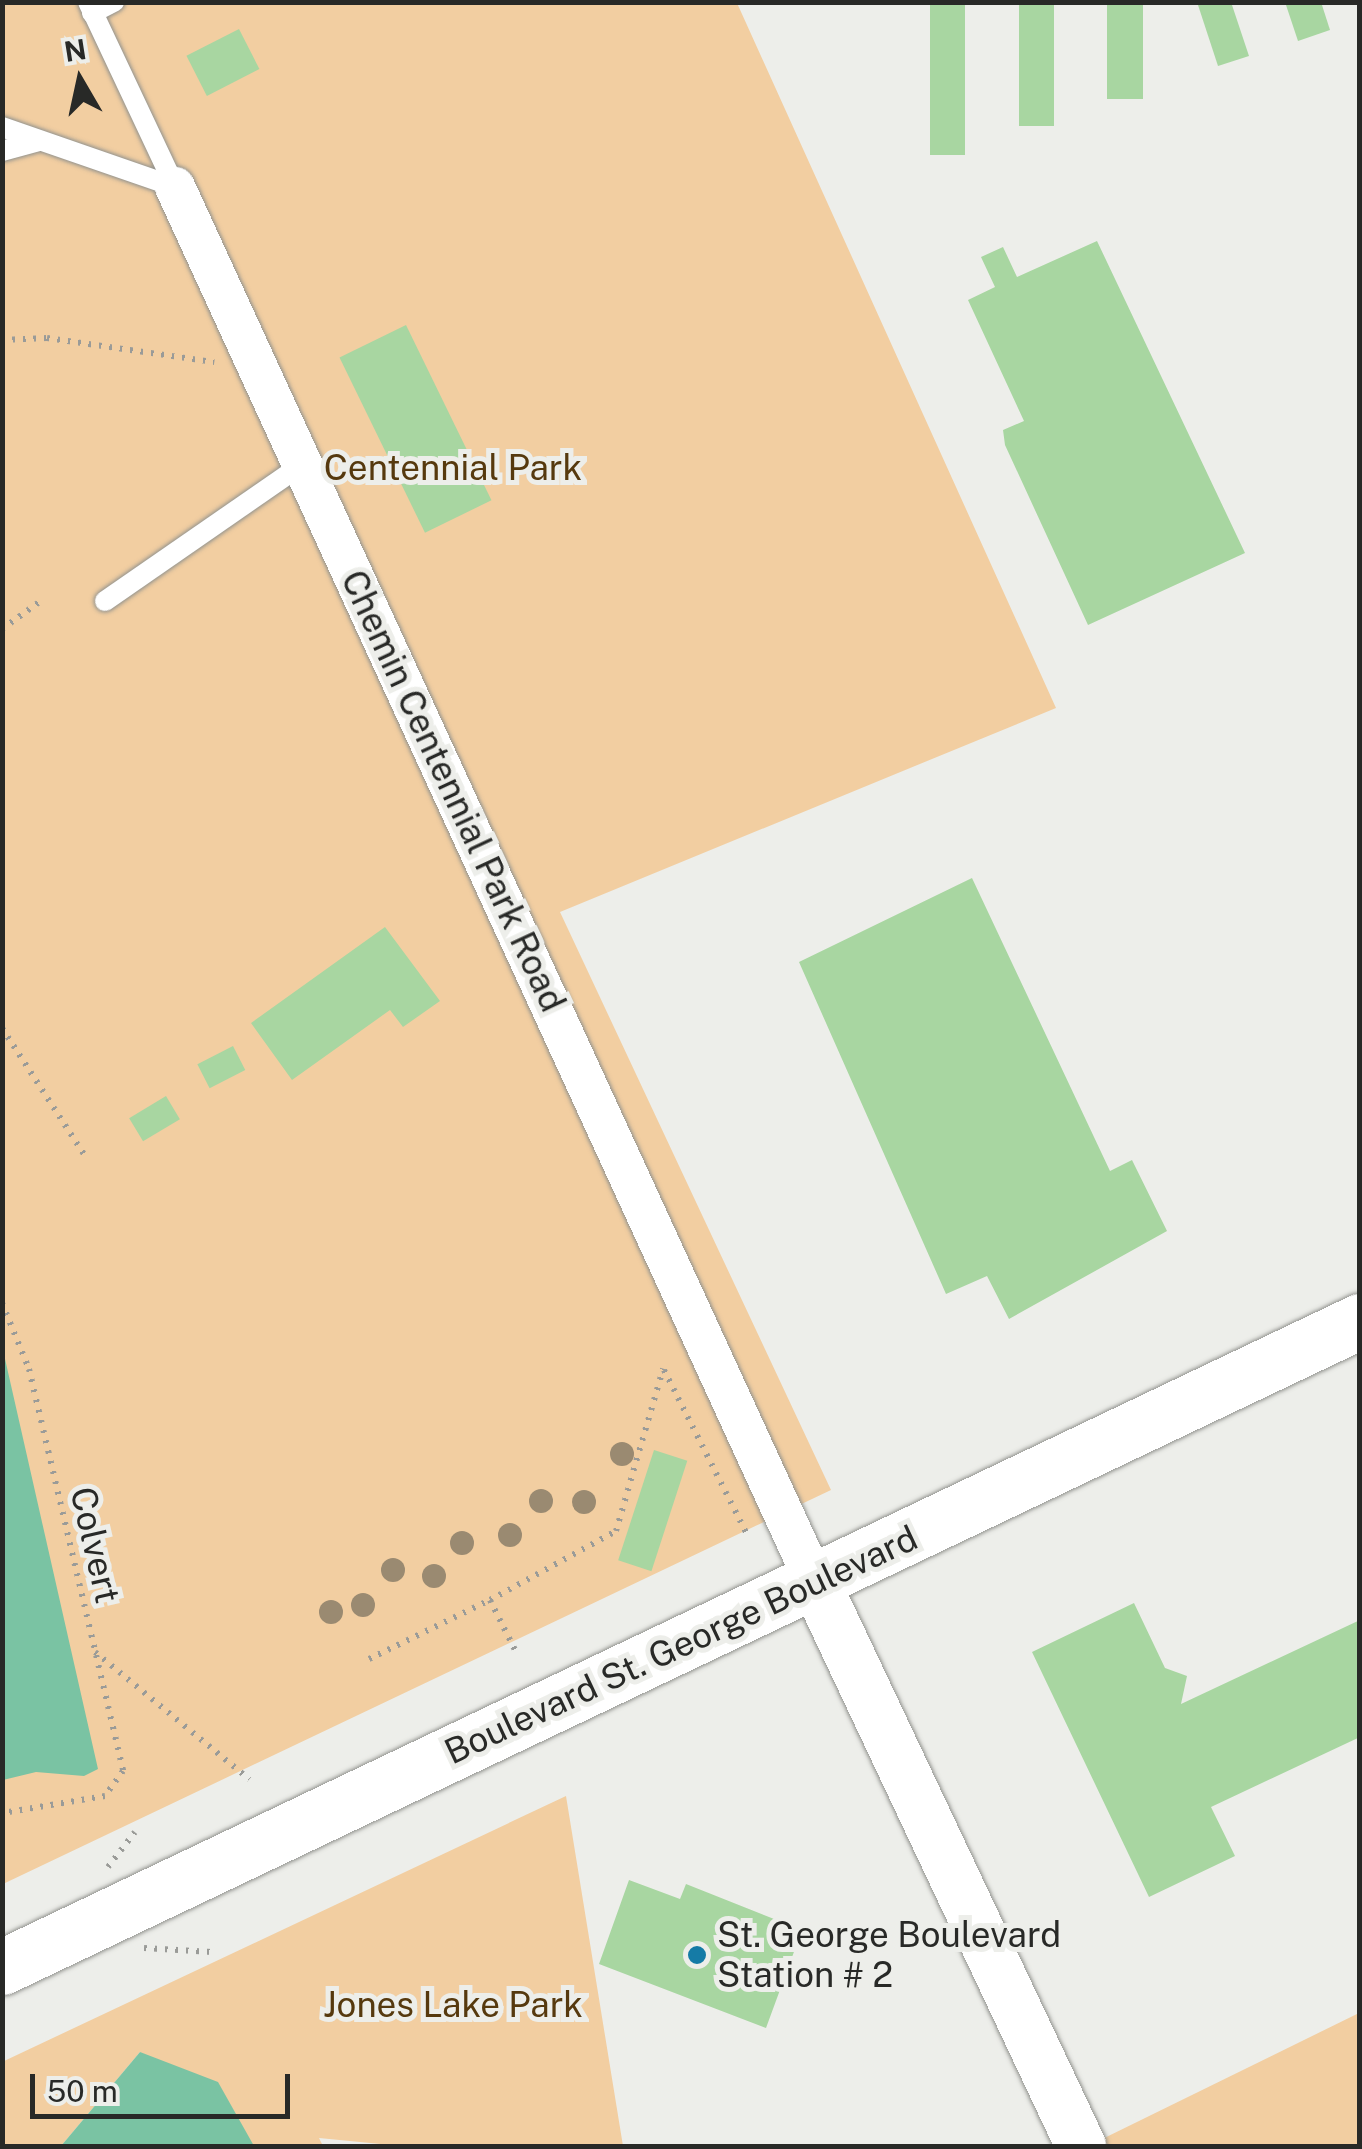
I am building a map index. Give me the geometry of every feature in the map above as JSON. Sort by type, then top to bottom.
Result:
[{"type":"main road","name":"Boulevard St. George Boulevard","points":[[2,1968],[1360,1321]]},
{"type":"street","name":"Chemin Centennial Park Road","points":[[175,187],[815,1582]]},
{"type":"street","points":[[815,1582],[1081,2146]]},
{"type":"lane","points":[[90,8],[114,2]]},
{"type":"lane","name":"Chemin Centennial Park Road","points":[[90,8],[175,187]]},
{"type":"lane","points":[[2,128],[175,187]]},
{"type":"lane","points":[[2,150],[42,141]]},
{"type":"lane","points":[[106,601],[302,464]]},
{"type":"path","points":[[2,340],[47,338],[180,360],[256,364]]},
{"type":"path","points":[[2,629],[42,600]]},
{"type":"path","points":[[2,1028],[85,1156]]},
{"type":"path","name":"Colvert","points":[[2,1304],[29,1370],[123,1771],[105,1796],[69,1807],[2,1813]]},
{"type":"path","points":[[369,1659],[490,1600],[616,1531],[663,1369],[747,1534]]},
{"type":"path","points":[[490,1600],[516,1652]]},
{"type":"path","points":[[94,1651],[249,1779]]},
{"type":"green space","name":"Centennial Park","points":[[3,3],[737,3],[1056,708],[560,912],[831,1490],[3,1884]]},
{"type":"green space","name":"Jones Lake Park","points":[[566,1796],[623,2146],[401,2146],[319,2138],[323,2146],[254,2146],[140,2052],[61,2146],[3,2146],[2,2062]]},
{"type":"green space","points":[[1359,2013],[1359,2146],[1088,2146]]},
{"type":"shaded area","points":[[3,1350],[98,1769],[84,1776],[36,1772],[3,1780]]},
{"type":"shaded area","points":[[140,2052],[218,2082],[254,2146],[61,2146]]},
{"type":"building","points":[[930,2],[965,2],[965,155],[930,155]]},
{"type":"building","points":[[1019,2],[1054,2],[1054,126],[1019,126]]},
{"type":"building","points":[[1107,2],[1143,2],[1143,99],[1107,99]]},
{"type":"building","points":[[1197,2],[1231,2],[1249,56],[1218,66]]},
{"type":"building","points":[[1285,2],[1321,2],[1330,30],[1298,41]]},
{"type":"building","points":[[239,29],[259,69],[207,96],[186,56]]},
{"type":"building","points":[[1097,241],[1245,553],[1088,625],[1005,445],[1003,430],[1024,421],[968,300],[995,287],[981,257],[1003,247],[1017,277]]},
{"type":"building","points":[[406,325],[491,500],[425,533],[339,357]]},
{"type":"building","points":[[972,878],[1110,1171],[1132,1160],[1167,1231],[1009,1319],[987,1276],[946,1294],[799,962]]},
{"type":"building","points":[[385,927],[440,1001],[403,1027],[390,1010],[292,1080],[251,1023]]},
{"type":"building","points":[[233,1046],[245,1070],[210,1088],[197,1064]]},
{"type":"building","points":[[166,1096],[180,1119],[143,1141],[129,1118]]},
{"type":"building","points":[[654,1450],[687,1461],[651,1571],[618,1560]]},
{"type":"building","points":[[1134,1603],[1165,1668],[1187,1676],[1181,1704],[1360,1620],[1360,1737],[1211,1807],[1235,1856],[1149,1897],[1032,1652]]},
{"type":"building","name":"St. George Boulevard Station # 2","points":[[629,1880],[680,1899],[686,1884],[802,1930],[766,2028],[599,1964]]},
{"type":"place","name":"St. George Boulevard Station # 2","points":[[697,1955]]}]
